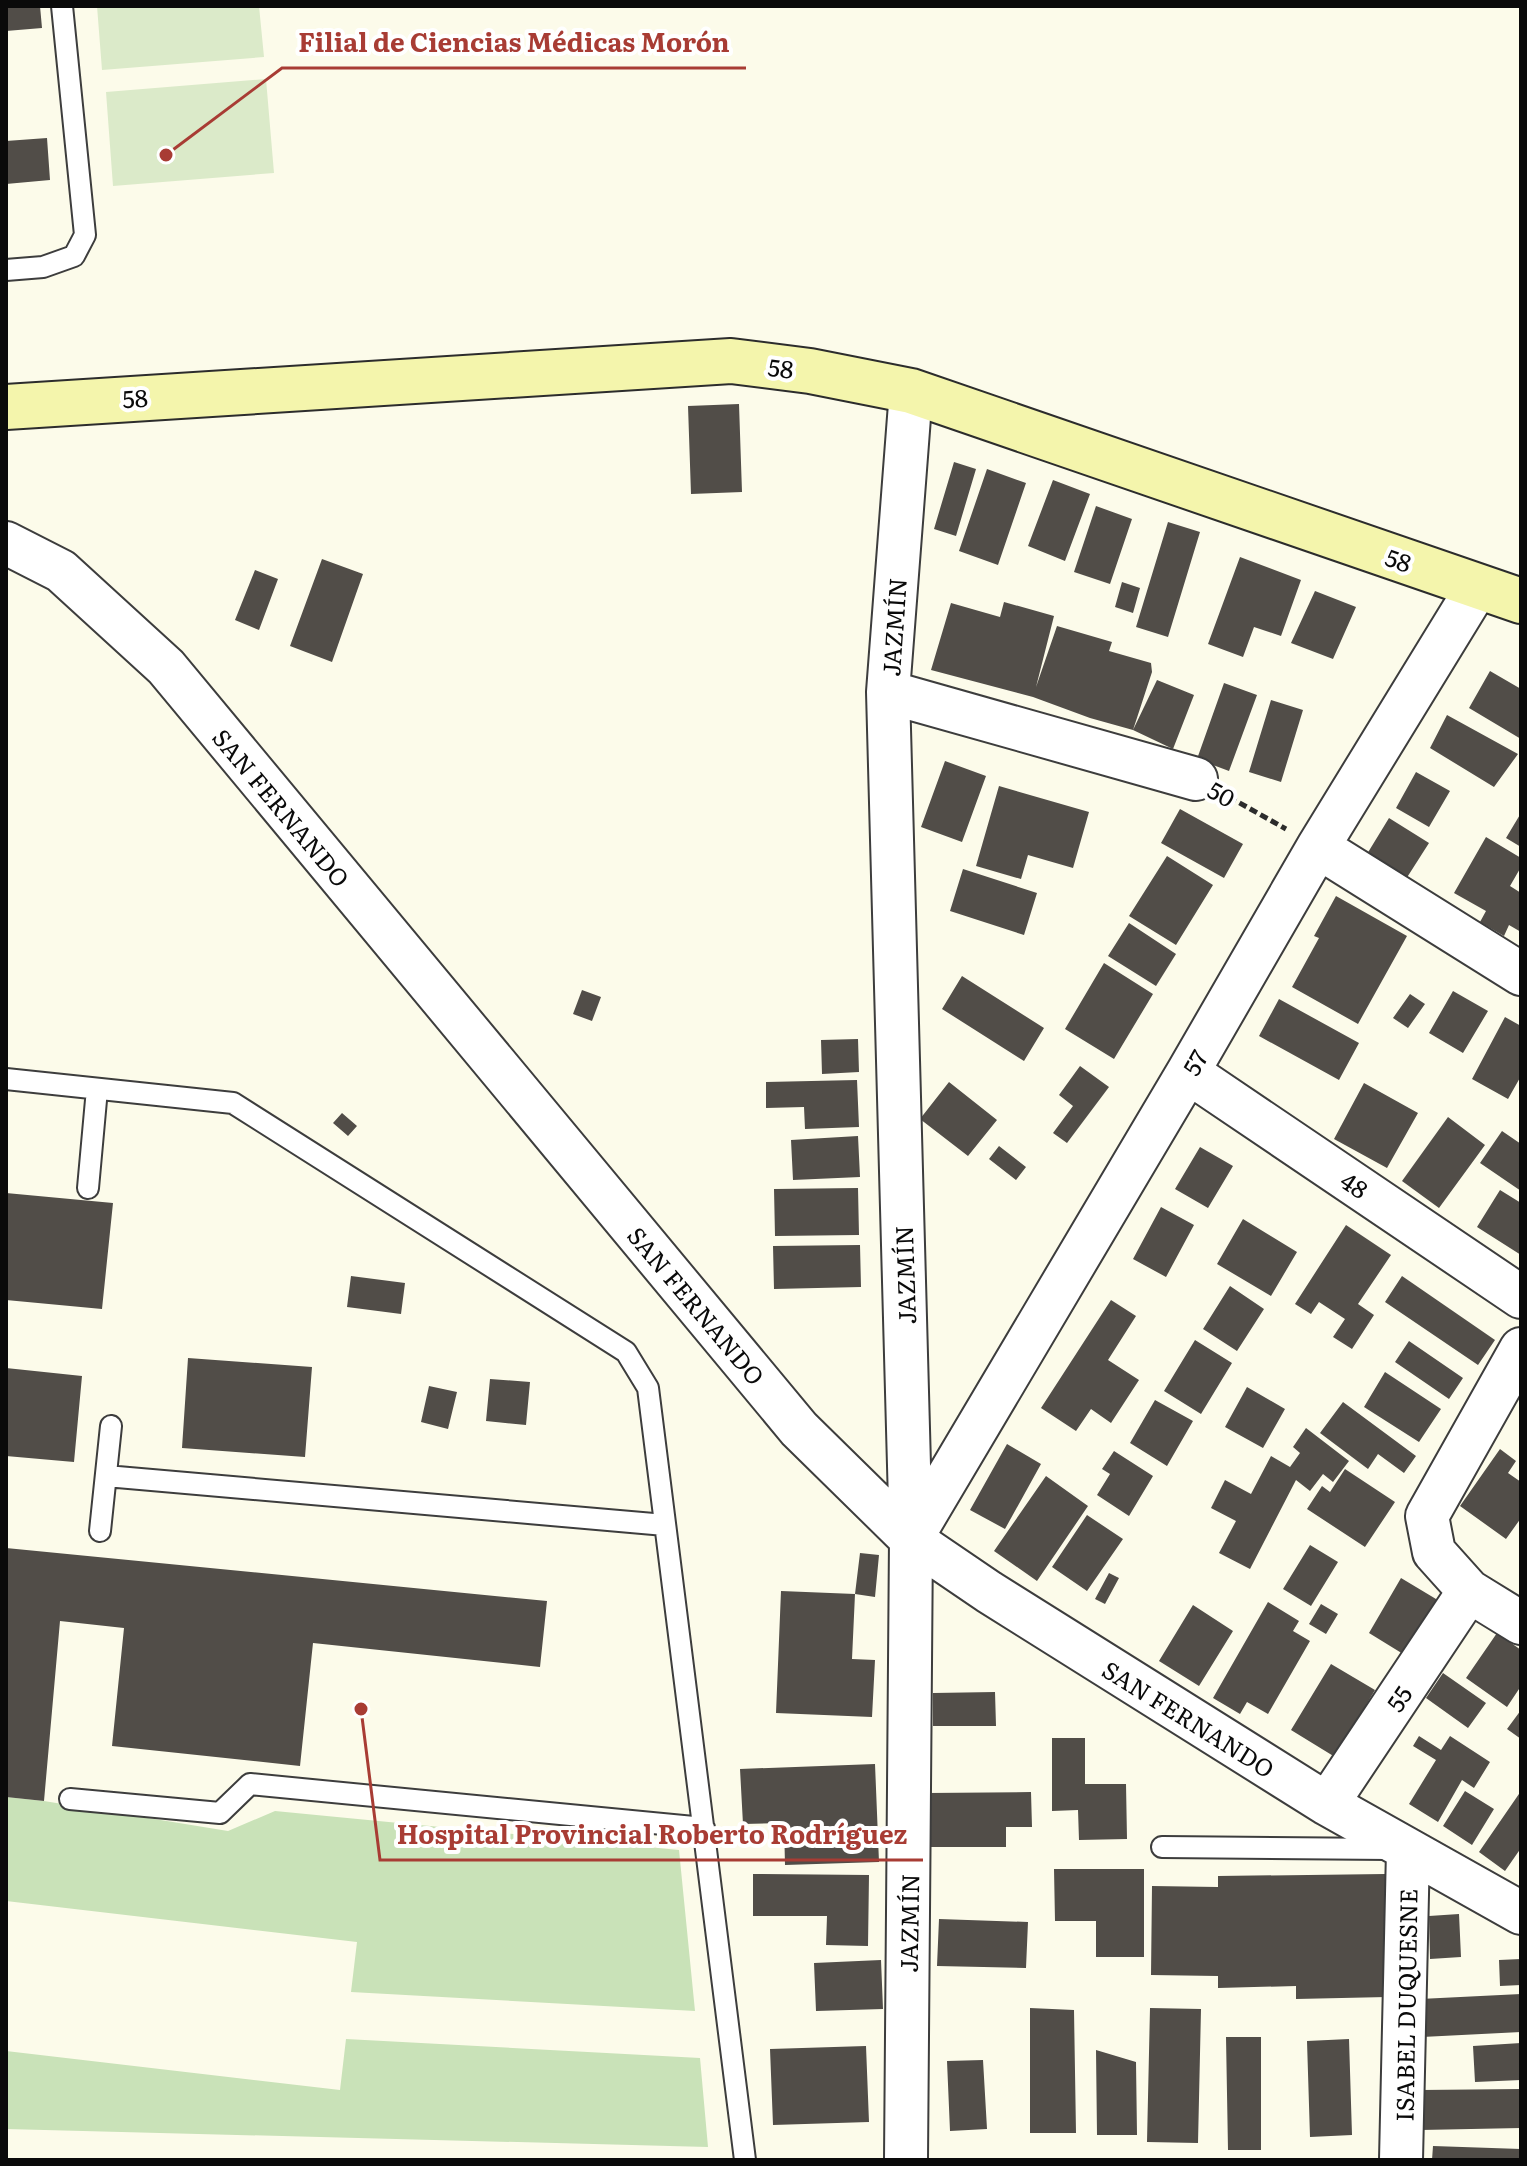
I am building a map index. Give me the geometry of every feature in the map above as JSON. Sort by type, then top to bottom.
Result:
[{"type":"main road","name":"58","points":[[6,407],[731,361],[810,371],[911,391],[1521,601]]},
{"type":"street","name":"JAZMÍN","points":[[906,2160],[911,1539],[888,692],[911,391]]},
{"type":"street","name":"SAN FERNANDO","points":[[6,543],[61,571],[166,667],[799,1429],[911,1539],[989,1592],[1327,1804],[1521,1913]]},
{"type":"street","name":"57","points":[[911,1539],[1318,847],[1478,586]]},
{"type":"street","name":"50","points":[[888,692],[1196,779]]},
{"type":"street","points":[[1318,847],[1521,974]]},
{"type":"street","name":"48","points":[[1188,1072],[1521,1297]]},
{"type":"street","points":[[1521,1349],[1427,1516],[1434,1552],[1469,1591],[1521,1623]]},
{"type":"street","name":"55","points":[[1327,1804],[1469,1591]]},
{"type":"street","name":"ISABEL DUQUESNE","points":[[1401,2160],[1408,1850]]},
{"type":"lane","points":[[6,270],[43,267],[74,256],[85,235],[62,6]]},
{"type":"lane","points":[[6,1079],[233,1103],[626,1352],[648,1388],[745,2160]]},
{"type":"lane","points":[[88,1188],[97,1089]]},
{"type":"lane","points":[[100,1531],[111,1426]]},
{"type":"lane","points":[[106,1476],[665,1525]]},
{"type":"lane","points":[[70,1799],[220,1813],[250,1784],[704,1828]]},
{"type":"lane","points":[[1162,1847],[1408,1850]]},
{"type":"path","name":"50","points":[[1196,779],[1318,847]]},
{"type":"green space","points":[[97,6],[259,6],[264,57],[102,70]]},
{"type":"green space","points":[[266,79],[274,173],[113,186],[106,92]]},
{"type":"green space","points":[[6,1797],[228,1831],[275,1811],[679,1850],[695,2011],[351,1992],[357,1942],[6,1901]]},
{"type":"green space","points":[[346,2039],[700,2058],[708,2147],[6,2129],[6,2051],[340,2090]]},
{"type":"building","points":[[6,6],[40,6],[42,28],[6,31]]},
{"type":"building","points":[[47,138],[50,180],[6,184],[6,141]]},
{"type":"building","points":[[739,404],[742,492],[691,494],[688,406]]},
{"type":"building","points":[[954,462],[976,469],[956,536],[934,529]]},
{"type":"building","points":[[987,469],[1026,483],[998,565],[959,551]]},
{"type":"building","points":[[1053,480],[1090,494],[1065,561],[1028,546]]},
{"type":"building","points":[[1096,506],[1132,519],[1110,584],[1074,572]]},
{"type":"building","points":[[1168,522],[1200,532],[1168,637],[1136,627]]},
{"type":"building","points":[[1240,557],[1301,580],[1281,636],[1254,627],[1243,657],[1208,644]]},
{"type":"building","points":[[322,559],[363,574],[332,662],[290,646]]},
{"type":"building","points":[[255,570],[278,579],[259,630],[235,620]]},
{"type":"building","points":[[1122,582],[1140,588],[1133,613],[1115,607]]},
{"type":"building","points":[[1315,591],[1356,607],[1333,659],[1291,643]]},
{"type":"building","points":[[1004,602],[1054,616],[1036,687],[1057,626],[1112,642],[1109,651],[1151,663],[1152,672],[1133,730],[1033,697],[931,670],[951,603],[1000,617]]},
{"type":"building","points":[[1490,671],[1521,689],[1521,739],[1469,708]]},
{"type":"building","points":[[1157,680],[1194,695],[1173,749],[1133,730]]},
{"type":"building","points":[[1224,683],[1257,695],[1229,771],[1197,759]]},
{"type":"building","points":[[1271,700],[1303,710],[1281,782],[1249,772]]},
{"type":"building","points":[[1447,715],[1518,754],[1494,787],[1430,748]]},
{"type":"building","points":[[945,761],[986,776],[962,842],[921,827]]},
{"type":"building","points":[[1416,772],[1450,791],[1429,827],[1396,808]]},
{"type":"building","points":[[999,786],[1089,812],[1073,868],[1028,855],[1021,879],[976,866]]},
{"type":"building","points":[[1180,809],[1243,844],[1224,878],[1161,843]]},
{"type":"building","points":[[1521,813],[1521,847],[1506,838]]},
{"type":"building","points":[[1389,818],[1429,843],[1406,879],[1367,854]]},
{"type":"building","points":[[1486,837],[1521,858],[1521,867],[1510,886],[1521,893],[1521,932],[1509,925],[1504,936],[1480,922],[1486,911],[1454,893]]},
{"type":"building","points":[[1167,856],[1213,885],[1176,945],[1129,916]]},
{"type":"building","points":[[963,869],[1037,893],[1024,935],[950,911]]},
{"type":"building","points":[[1336,896],[1407,936],[1358,1024],[1292,987],[1319,938],[1314,936]]},
{"type":"building","points":[[1129,923],[1176,954],[1156,986],[1108,956]]},
{"type":"building","points":[[1104,963],[1153,994],[1114,1059],[1065,1029]]},
{"type":"building","points":[[962,976],[1044,1028],[1024,1061],[942,1009]]},
{"type":"building","points":[[582,990],[601,997],[592,1021],[573,1014]]},
{"type":"building","points":[[1453,991],[1488,1011],[1463,1053],[1429,1033]]},
{"type":"building","points":[[1410,994],[1425,1004],[1408,1028],[1393,1018]]},
{"type":"building","points":[[1279,999],[1359,1043],[1339,1080],[1259,1036]]},
{"type":"building","points":[[1505,1017],[1521,1026],[1521,1076],[1508,1099],[1472,1079]]},
{"type":"building","points":[[858,1039],[859,1072],[822,1074],[821,1040]]},
{"type":"building","points":[[1080,1066],[1109,1087],[1067,1143],[1053,1133],[1073,1106],[1059,1095]]},
{"type":"building","points":[[857,1080],[859,1127],[805,1129],[804,1107],[766,1108],[766,1082]]},
{"type":"building","points":[[949,1082],[997,1120],[968,1156],[920,1119]]},
{"type":"building","points":[[1364,1083],[1418,1113],[1387,1168],[1334,1139]]},
{"type":"building","points":[[342,1113],[357,1126],[348,1136],[333,1123]]},
{"type":"building","points":[[1448,1117],[1485,1145],[1439,1208],[1402,1181]]},
{"type":"building","points":[[1502,1131],[1521,1144],[1521,1191],[1480,1163]]},
{"type":"building","points":[[858,1136],[860,1177],[793,1180],[791,1140]]},
{"type":"building","points":[[999,1146],[1026,1167],[1016,1180],[989,1159]]},
{"type":"building","points":[[1200,1147],[1233,1166],[1208,1208],[1175,1189]]},
{"type":"building","points":[[858,1188],[859,1235],[775,1236],[774,1189]]},
{"type":"building","points":[[1500,1190],[1521,1203],[1521,1255],[1477,1227]]},
{"type":"building","points":[[6,1193],[113,1203],[102,1309],[6,1300]]},
{"type":"building","points":[[1161,1207],[1194,1225],[1166,1277],[1133,1259]]},
{"type":"building","points":[[1243,1219],[1297,1252],[1271,1296],[1217,1264]]},
{"type":"building","points":[[1346,1225],[1391,1255],[1358,1304],[1374,1315],[1352,1349],[1333,1337],[1345,1319],[1319,1302],[1311,1314],[1295,1304]]},
{"type":"building","points":[[860,1245],[861,1287],[774,1289],[773,1246]]},
{"type":"building","points":[[351,1276],[405,1283],[401,1314],[347,1307]]},
{"type":"building","points":[[1402,1276],[1495,1340],[1478,1365],[1385,1302]]},
{"type":"building","points":[[1230,1286],[1264,1309],[1237,1351],[1203,1329]]},
{"type":"building","points":[[1111,1300],[1136,1316],[1108,1360],[1139,1380],[1111,1423],[1091,1409],[1076,1431],[1041,1408]]},
{"type":"building","points":[[1195,1340],[1232,1363],[1201,1414],[1164,1391]]},
{"type":"building","points":[[1409,1341],[1463,1378],[1449,1399],[1395,1362]]},
{"type":"building","points":[[188,1358],[312,1367],[305,1457],[182,1448]]},
{"type":"building","points":[[6,1368],[82,1376],[74,1462],[6,1456]]},
{"type":"building","points":[[1385,1372],[1441,1409],[1419,1442],[1364,1407]]},
{"type":"building","points":[[490,1379],[530,1382],[526,1425],[486,1421]]},
{"type":"building","points":[[429,1386],[457,1392],[448,1429],[421,1422]]},
{"type":"building","points":[[1247,1387],[1285,1409],[1263,1448],[1225,1427]]},
{"type":"building","points":[[1155,1400],[1193,1421],[1167,1466],[1130,1443]]},
{"type":"building","points":[[1343,1402],[1416,1456],[1404,1473],[1378,1454],[1368,1469],[1320,1433]]},
{"type":"building","points":[[1306,1428],[1349,1461],[1333,1482],[1323,1474],[1310,1491],[1296,1480],[1250,1569],[1219,1553],[1236,1521],[1211,1508],[1225,1480],[1251,1494],[1271,1456],[1290,1467],[1300,1453],[1293,1447]]},
{"type":"building","points":[[1007,1444],[1041,1464],[1005,1529],[970,1510]]},
{"type":"building","points":[[1500,1449],[1516,1461],[1508,1473],[1521,1482],[1521,1518],[1506,1539],[1460,1506]]},
{"type":"building","points":[[1114,1451],[1153,1476],[1129,1516],[1097,1495],[1110,1474],[1102,1469]]},
{"type":"building","points":[[1345,1469],[1395,1502],[1365,1547],[1307,1509],[1322,1486],[1330,1492]]},
{"type":"building","points":[[1046,1476],[1088,1506],[1037,1581],[994,1551]]},
{"type":"building","points":[[1087,1515],[1123,1539],[1087,1591],[1052,1567]]},
{"type":"building","points":[[1310,1545],[1338,1562],[1311,1606],[1283,1589]]},
{"type":"building","points":[[6,1548],[547,1601],[540,1667],[313,1643],[300,1766],[112,1746],[124,1628],[60,1621],[44,1801],[6,1797]]},
{"type":"building","points":[[860,1553],[879,1555],[875,1597],[855,1594]]},
{"type":"building","points":[[1109,1573],[1119,1578],[1105,1604],[1095,1599]]},
{"type":"building","points":[[1401,1578],[1441,1602],[1408,1657],[1369,1633]]},
{"type":"building","points":[[781,1591],[855,1594],[852,1659],[875,1660],[872,1717],[776,1713]]},
{"type":"building","points":[[1268,1602],[1299,1621],[1293,1631],[1310,1641],[1268,1714],[1247,1702],[1240,1714],[1213,1698]]},
{"type":"building","points":[[1321,1604],[1338,1614],[1326,1634],[1309,1624]]},
{"type":"building","points":[[1193,1605],[1233,1631],[1199,1686],[1159,1661]]},
{"type":"building","points":[[1497,1633],[1521,1650],[1521,1686],[1507,1707],[1466,1678]]},
{"type":"building","points":[[1331,1664],[1375,1690],[1335,1757],[1291,1730]]},
{"type":"building","points":[[1443,1673],[1486,1703],[1468,1728],[1426,1698]]},
{"type":"building","points":[[995,1692],[996,1726],[933,1726],[933,1693]]},
{"type":"building","points":[[1521,1710],[1521,1739],[1507,1729]]},
{"type":"building","points":[[1419,1736],[1441,1750],[1450,1736],[1490,1762],[1474,1788],[1462,1780],[1438,1822],[1409,1804],[1436,1760],[1413,1746]]},
{"type":"building","points":[[1052,1738],[1085,1738],[1085,1784],[1126,1784],[1127,1839],[1079,1840],[1078,1810],[1052,1811]]},
{"type":"building","points":[[875,1764],[879,1862],[785,1865],[784,1823],[743,1824],[740,1769]]},
{"type":"building","points":[[1465,1791],[1494,1809],[1472,1845],[1443,1826]]},
{"type":"building","points":[[1521,1791],[1521,1848],[1505,1871],[1479,1852]]},
{"type":"building","points":[[1031,1792],[1032,1827],[1006,1827],[1006,1847],[928,1847],[928,1793]]},
{"type":"building","points":[[1054,1869],[1144,1869],[1144,1957],[1096,1957],[1096,1921],[1055,1921]]},
{"type":"building","points":[[753,1874],[869,1875],[868,1946],[826,1945],[827,1916],[753,1916]]},
{"type":"building","points":[[1385,1874],[1387,1997],[1296,1999],[1296,1986],[1218,1988],[1218,1976],[1151,1975],[1152,1886],[1218,1887],[1218,1876]]},
{"type":"building","points":[[1459,1914],[1461,1957],[1430,1959],[1429,1916]]},
{"type":"building","points":[[939,1919],[1028,1922],[1026,1968],[937,1966]]},
{"type":"building","points":[[1521,1959],[1521,1985],[1500,1986],[1499,1960]]},
{"type":"building","points":[[881,1960],[883,2009],[816,2011],[814,1963]]},
{"type":"building","points":[[1521,1994],[1521,2032],[1422,2037],[1420,1999]]},
{"type":"building","points":[[1030,2008],[1074,2010],[1076,2133],[1030,2133]]},
{"type":"building","points":[[1150,2008],[1201,2009],[1198,2143],[1147,2142]]},
{"type":"building","points":[[1226,2037],[1261,2037],[1261,2150],[1228,2150]]},
{"type":"building","points":[[1349,2039],[1352,2135],[1310,2137],[1307,2041]]},
{"type":"building","points":[[1521,2043],[1521,2080],[1475,2082],[1473,2046]]},
{"type":"building","points":[[866,2046],[869,2122],[773,2125],[770,2049]]},
{"type":"building","points":[[1096,2050],[1136,2062],[1137,2135],[1097,2135]]},
{"type":"building","points":[[983,2060],[987,2129],[950,2131],[947,2061]]},
{"type":"building","points":[[1521,2089],[1521,2128],[1421,2130],[1421,2090]]},
{"type":"building","points":[[1433,2146],[1521,2149],[1521,2160],[1432,2160]]},
{"type":"place","name":"Filial de Ciencias Médicas Morón","points":[[166,155]]},
{"type":"place","name":"Hospital Provincial Roberto Rodríguez","points":[[361,1709]]}]
